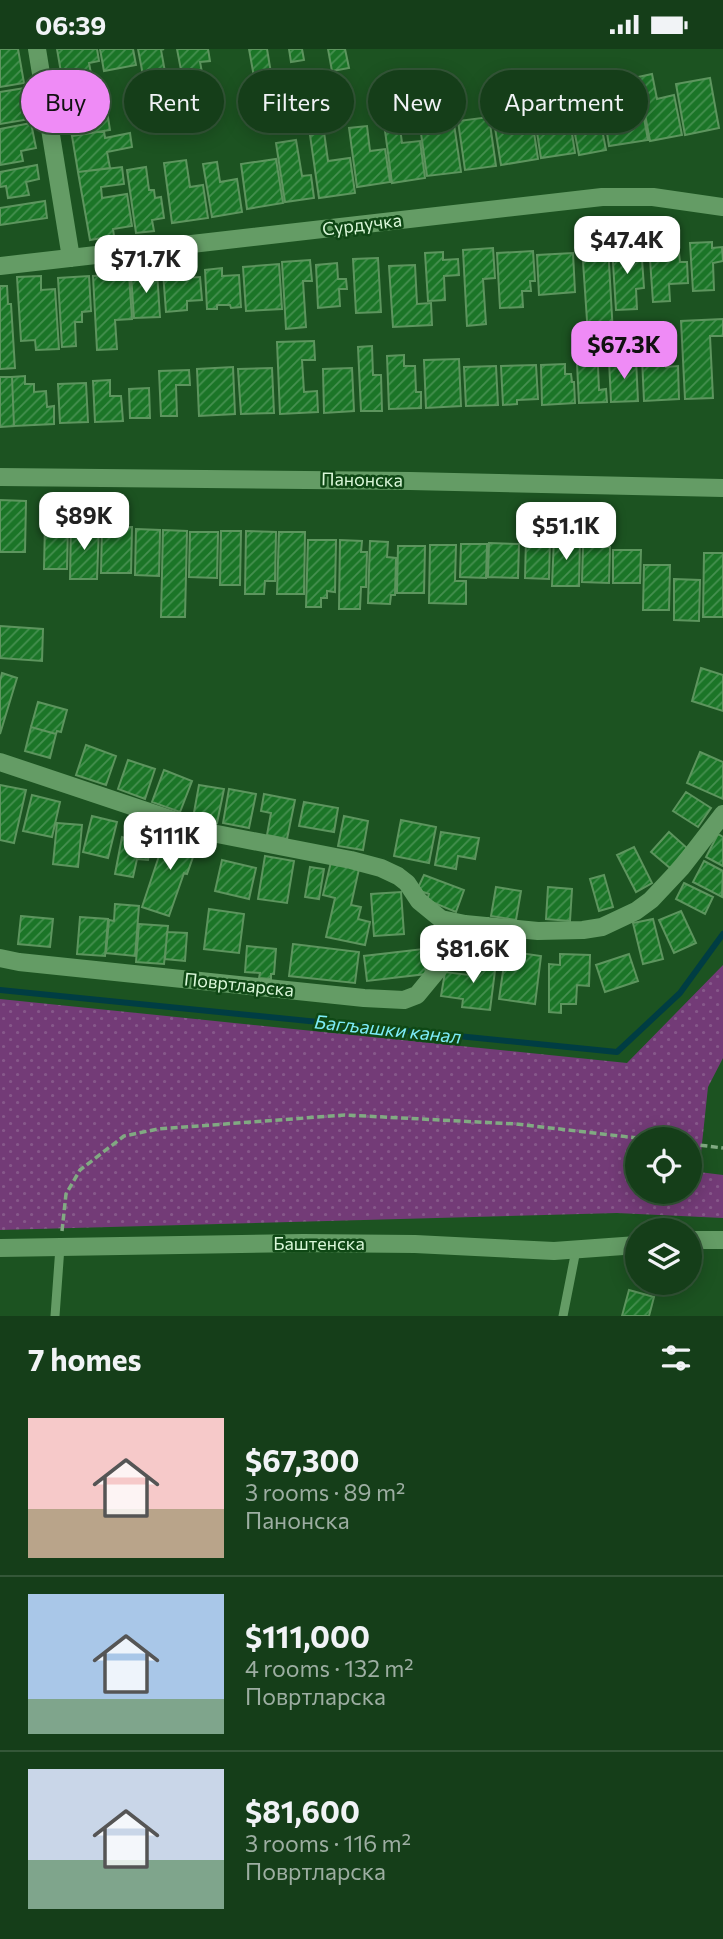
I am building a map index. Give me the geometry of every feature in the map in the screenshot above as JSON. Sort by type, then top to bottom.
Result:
[{"type":"street","points":[[37,49],[71,258]]},
{"type":"street","name":"Сурдучка","points":[[0,266],[601,197],[653,197],[723,207]]},
{"type":"street","name":"Панонска","points":[[0,477],[410,481],[723,488]]},
{"type":"street","points":[[0,762],[212,833],[381,868],[407,883],[419,901],[441,919],[456,949]]},
{"type":"street","points":[[441,919],[558,932],[602,927],[636,911],[666,886],[723,814]]},
{"type":"street","name":"Повртларска","points":[[0,958],[19,963],[404,1000],[417,995],[456,949],[487,926]]},
{"type":"street","points":[[702,1240],[723,1240]]},
{"type":"street","name":"Баштенска","points":[[0,1248],[303,1243],[576,1250],[625,1245]]},
{"type":"lane","points":[[55,1316],[60,1247]]},
{"type":"lane","points":[[563,1316],[576,1250]]},
{"type":"path","points":[[60,1247],[65,1194],[80,1170],[124,1136],[158,1129],[345,1115],[516,1124],[625,1137]]},
{"type":"path","points":[[702,1146],[723,1148]]},
{"type":"shaded area","points":[[723,965],[723,1058],[708,1087],[702,1144],[702,1127],[625,1127],[625,1204],[702,1204],[702,1172],[723,1175],[723,1218],[617,1213],[0,1230],[0,999],[627,1063]]},
{"type":"building","points":[[0,49],[18,49],[21,84],[0,87]]},
{"type":"building","points":[[57,49],[97,49],[99,61],[89,63],[90,70],[61,70]]},
{"type":"building","points":[[100,49],[133,49],[136,65],[104,70]]},
{"type":"building","points":[[138,49],[164,49],[161,50],[165,70],[142,70]]},
{"type":"building","points":[[177,49],[208,49],[210,61],[200,62],[202,70],[181,70]]},
{"type":"building","points":[[249,49],[267,49],[270,70],[253,70]]},
{"type":"building","points":[[289,49],[302,49],[304,60],[291,62]]},
{"type":"building","points":[[328,49],[345,49],[349,68],[332,70]]},
{"type":"building","points":[[652,74],[657,99],[674,95],[682,135],[650,141],[648,75]]},
{"type":"building","points":[[710,78],[719,128],[685,135],[676,84]]},
{"type":"building","points":[[21,89],[21,120],[0,124],[0,92]]},
{"type":"building","points":[[480,118],[480,133],[491,133],[496,166],[465,170],[460,133],[466,133],[466,120]]},
{"type":"building","points":[[21,125],[21,133],[33,133],[36,148],[21,151],[23,161],[0,165],[0,129]]},
{"type":"building","points":[[367,126],[370,151],[385,149],[390,182],[357,187],[350,133],[354,133],[354,127]]},
{"type":"building","points":[[104,133],[105,138],[130,133],[132,147],[107,152],[110,168],[78,172],[72,136]]},
{"type":"building","points":[[324,133],[328,161],[350,158],[355,193],[319,198],[310,135]]},
{"type":"building","points":[[385,133],[401,133],[402,143],[420,141],[425,178],[392,183]]},
{"type":"building","points":[[421,133],[455,133],[461,172],[427,176]]},
{"type":"building","points":[[496,133],[534,133],[538,159],[501,165]]},
{"type":"building","points":[[537,133],[572,133],[575,153],[541,158]]},
{"type":"building","points":[[575,133],[603,133],[606,150],[579,155]]},
{"type":"building","points":[[607,133],[647,133],[648,140],[609,146]]},
{"type":"building","points":[[296,140],[302,176],[311,175],[314,198],[285,202],[276,143]]},
{"type":"building","points":[[276,159],[283,203],[247,209],[241,164]]},
{"type":"building","points":[[186,160],[190,187],[203,185],[208,218],[172,223],[164,163]]},
{"type":"building","points":[[217,162],[220,182],[237,179],[242,212],[212,217],[203,164]]},
{"type":"building","points":[[37,165],[39,179],[26,182],[29,195],[8,198],[6,186],[0,187],[0,172]]},
{"type":"building","points":[[122,167],[124,184],[101,187],[102,198],[127,194],[132,226],[113,229],[114,236],[90,240],[78,172]]},
{"type":"building","points":[[146,167],[149,190],[154,190],[155,198],[161,197],[164,218],[152,220],[154,231],[136,233],[127,170]]},
{"type":"building","points":[[45,201],[47,218],[0,225],[0,208]]},
{"type":"building","points":[[712,242],[712,248],[722,247],[723,261],[713,263],[714,290],[693,291],[690,243]]},
{"type":"building","points":[[678,243],[680,262],[687,262],[688,283],[669,284],[670,301],[653,302],[649,245]]},
{"type":"building","points":[[641,245],[644,288],[636,289],[637,309],[616,310],[612,247]]},
{"type":"building","points":[[608,246],[613,334],[588,335],[582,247]]},
{"type":"building","points":[[493,248],[495,278],[483,279],[486,324],[467,326],[463,250]]},
{"type":"building","points":[[533,251],[535,281],[530,281],[531,291],[522,291],[523,307],[500,308],[497,253]]},
{"type":"building","points":[[443,252],[443,260],[458,259],[459,275],[444,276],[445,300],[428,301],[425,253]]},
{"type":"building","points":[[573,253],[575,292],[539,295],[537,255]]},
{"type":"building","points":[[378,258],[381,312],[356,313],[353,259]]},
{"type":"building","points":[[310,260],[312,281],[303,281],[306,327],[286,329],[282,262]]},
{"type":"building","points":[[337,263],[338,279],[346,279],[347,289],[339,289],[340,306],[318,308],[316,265]]},
{"type":"building","points":[[279,264],[282,309],[246,311],[243,267]]},
{"type":"building","points":[[415,265],[417,304],[431,303],[432,325],[393,327],[389,266]]},
{"type":"building","points":[[222,268],[222,276],[239,275],[241,307],[217,305],[217,309],[207,309],[205,270]]},
{"type":"building","points":[[183,271],[183,278],[200,277],[202,300],[187,301],[187,310],[166,312],[163,272]]},
{"type":"building","points":[[157,272],[160,317],[134,318],[131,274]]},
{"type":"building","points":[[129,274],[132,319],[115,320],[117,349],[97,350],[93,276]]},
{"type":"building","points":[[41,276],[41,290],[55,289],[59,349],[36,350],[35,340],[21,341],[17,277]]},
{"type":"building","points":[[89,276],[91,311],[82,312],[82,322],[75,322],[76,346],[62,347],[58,278]]},
{"type":"building","points":[[0,286],[7,286],[8,304],[11,304],[15,368],[0,369]]},
{"type":"building","points":[[723,319],[723,336],[710,336],[713,398],[685,399],[681,321]]},
{"type":"building","points":[[665,336],[666,367],[678,366],[679,399],[644,401],[641,337]]},
{"type":"building","points":[[314,341],[315,360],[302,360],[304,392],[317,391],[318,412],[280,414],[277,342]]},
{"type":"building","points":[[597,343],[599,390],[606,389],[607,402],[579,403],[576,344]]},
{"type":"building","points":[[372,346],[373,375],[381,375],[382,411],[361,411],[358,347]]},
{"type":"building","points":[[404,355],[404,366],[415,366],[416,392],[421,392],[421,408],[389,409],[387,356]]},
{"type":"building","points":[[459,359],[461,406],[426,408],[424,360]]},
{"type":"building","points":[[636,359],[638,401],[611,402],[609,360]]},
{"type":"building","points":[[565,364],[565,374],[571,374],[574,382],[575,403],[542,405],[541,365]]},
{"type":"building","points":[[536,365],[538,399],[517,400],[517,404],[503,405],[501,366]]},
{"type":"building","points":[[496,366],[498,405],[466,406],[464,367]]},
{"type":"building","points":[[233,367],[235,414],[199,416],[197,369]]},
{"type":"building","points":[[272,368],[274,413],[241,414],[238,369]]},
{"type":"building","points":[[352,368],[354,411],[324,413],[323,369]]},
{"type":"building","points":[[189,370],[190,385],[176,385],[177,416],[161,416],[159,371]]},
{"type":"building","points":[[25,376],[25,384],[34,384],[34,392],[46,391],[47,407],[54,406],[54,424],[14,426],[12,377]]},
{"type":"building","points":[[0,377],[12,377],[14,426],[0,427]]},
{"type":"building","points":[[110,380],[110,396],[121,396],[123,421],[95,422],[93,381]]},
{"type":"building","points":[[86,383],[88,422],[60,423],[58,384]]},
{"type":"building","points":[[149,388],[150,418],[130,418],[129,389]]},
{"type":"building","points":[[0,500],[26,501],[25,552],[0,552]]},
{"type":"building","points":[[45,524],[68,524],[67,569],[44,569]]},
{"type":"building","points":[[71,525],[99,525],[97,579],[70,579]]},
{"type":"building","points":[[102,527],[132,527],[131,573],[101,573]]},
{"type":"building","points":[[136,529],[160,530],[159,576],[135,575]]},
{"type":"building","points":[[163,530],[187,531],[185,617],[161,617]]},
{"type":"building","points":[[221,531],[241,531],[240,585],[220,585]]},
{"type":"building","points":[[246,531],[276,532],[275,581],[265,581],[264,594],[245,594]]},
{"type":"building","points":[[190,532],[218,532],[217,578],[189,577]]},
{"type":"building","points":[[279,532],[305,532],[304,594],[277,594]]},
{"type":"building","points":[[554,538],[580,538],[579,586],[552,586]]},
{"type":"building","points":[[526,539],[550,539],[549,579],[525,578]]},
{"type":"building","points":[[308,540],[336,540],[335,592],[327,591],[327,598],[321,598],[321,607],[306,607]]},
{"type":"building","points":[[340,540],[362,541],[361,552],[367,552],[366,587],[361,587],[360,609],[339,609]]},
{"type":"building","points":[[370,541],[388,542],[387,557],[396,558],[395,595],[391,595],[390,604],[368,603]]},
{"type":"building","points":[[489,543],[519,544],[518,578],[488,577]]},
{"type":"building","points":[[461,544],[487,544],[486,578],[460,577]]},
{"type":"building","points":[[430,545],[456,545],[455,581],[466,581],[466,604],[429,603]]},
{"type":"building","points":[[398,546],[425,546],[424,593],[397,593]]},
{"type":"building","points":[[583,547],[610,547],[609,583],[582,582]]},
{"type":"building","points":[[613,550],[641,550],[640,583],[613,583]]},
{"type":"building","points":[[704,553],[723,553],[723,617],[703,617]]},
{"type":"building","points":[[644,565],[670,565],[669,610],[643,610]]},
{"type":"building","points":[[674,579],[700,580],[699,621],[674,620]]},
{"type":"building","points":[[0,626],[43,629],[42,661],[0,658]]},
{"type":"building","points":[[701,668],[723,675],[723,711],[692,701]]},
{"type":"building","points":[[2,673],[17,678],[0,734],[0,681]]},
{"type":"building","points":[[38,702],[67,710],[61,732],[57,731],[56,734],[31,727]]},
{"type":"building","points":[[31,727],[56,734],[50,758],[25,751]]},
{"type":"building","points":[[86,745],[116,756],[106,785],[76,775]]},
{"type":"building","points":[[700,752],[723,762],[723,799],[687,783]]},
{"type":"building","points":[[128,760],[155,769],[145,799],[118,789]]},
{"type":"building","points":[[164,770],[192,781],[180,812],[152,802]]},
{"type":"building","points":[[0,785],[26,790],[14,843],[0,840]]},
{"type":"building","points":[[199,785],[224,789],[217,823],[193,818]]},
{"type":"building","points":[[229,789],[256,794],[249,828],[223,823]]},
{"type":"building","points":[[686,792],[711,808],[698,827],[673,811]]},
{"type":"building","points":[[264,794],[295,800],[287,839],[267,835],[271,813],[261,811]]},
{"type":"building","points":[[32,795],[60,802],[52,837],[23,831]]},
{"type":"building","points":[[304,802],[338,808],[334,832],[299,826]]},
{"type":"building","points":[[92,816],[117,822],[108,858],[83,852]]},
{"type":"building","points":[[344,816],[368,821],[363,850],[338,846]]},
{"type":"building","points":[[401,820],[436,827],[429,863],[394,856]]},
{"type":"building","points":[[57,823],[82,825],[78,867],[53,864]]},
{"type":"building","points":[[127,827],[153,832],[148,860],[137,859],[133,877],[115,874],[122,837],[125,838]]},
{"type":"building","points":[[168,829],[199,840],[169,916],[142,907]]},
{"type":"building","points":[[441,832],[479,838],[475,859],[458,856],[456,869],[435,865]]},
{"type":"building","points":[[669,832],[687,848],[670,868],[651,852]]},
{"type":"building","points":[[718,834],[723,837],[723,866],[706,857]]},
{"type":"building","points":[[634,847],[652,883],[636,892],[617,855]]},
{"type":"building","points":[[265,856],[294,861],[287,903],[258,899]]},
{"type":"building","points":[[222,860],[256,868],[249,899],[215,891]]},
{"type":"building","points":[[704,861],[723,871],[722,897],[693,882]]},
{"type":"building","points":[[331,862],[359,869],[351,905],[361,907],[358,919],[370,922],[365,945],[326,937],[335,898],[323,895]]},
{"type":"building","points":[[310,867],[324,869],[319,899],[305,897]]},
{"type":"building","points":[[424,875],[464,890],[456,912],[427,900],[429,894],[417,890]]},
{"type":"building","points":[[604,875],[613,907],[599,911],[590,879]]},
{"type":"building","points":[[684,883],[713,897],[705,914],[676,899]]},
{"type":"building","points":[[496,887],[521,891],[516,920],[491,916]]},
{"type":"building","points":[[548,887],[572,889],[570,921],[546,919]]},
{"type":"building","points":[[401,892],[404,934],[374,936],[371,894]]},
{"type":"building","points":[[115,904],[139,906],[135,956],[106,953],[109,920],[114,921]]},
{"type":"building","points":[[209,909],[244,914],[239,953],[204,949]]},
{"type":"building","points":[[681,911],[696,943],[674,953],[659,920]]},
{"type":"building","points":[[21,916],[53,919],[50,947],[18,944]]},
{"type":"building","points":[[80,917],[108,919],[105,956],[77,954]]},
{"type":"building","points":[[653,919],[663,959],[643,964],[633,923]]},
{"type":"building","points":[[139,924],[168,926],[164,964],[136,962]]},
{"type":"building","points":[[167,932],[187,933],[185,961],[165,959]]},
{"type":"building","points":[[293,944],[359,952],[355,983],[289,976]]},
{"type":"building","points":[[247,946],[276,949],[274,974],[271,974],[271,979],[259,978],[260,973],[245,972]]},
{"type":"building","points":[[423,949],[426,974],[367,981],[364,956]]},
{"type":"building","points":[[506,951],[541,956],[535,1004],[499,999]]},
{"type":"building","points":[[480,953],[497,955],[490,1010],[462,1007],[463,999],[441,996],[445,972],[477,976]]},
{"type":"building","points":[[560,954],[590,955],[589,986],[577,985],[576,1004],[561,1004],[561,1013],[549,1012],[549,964],[560,965]]},
{"type":"building","points":[[629,954],[638,981],[605,992],[596,965]]},
{"type":"building","points":[[628,1295],[654,1297],[649,1316],[622,1316]]},
{"type":"waterway","name":"Багљашки канал","points":[[0,990],[617,1052],[680,993],[723,934]]}]
